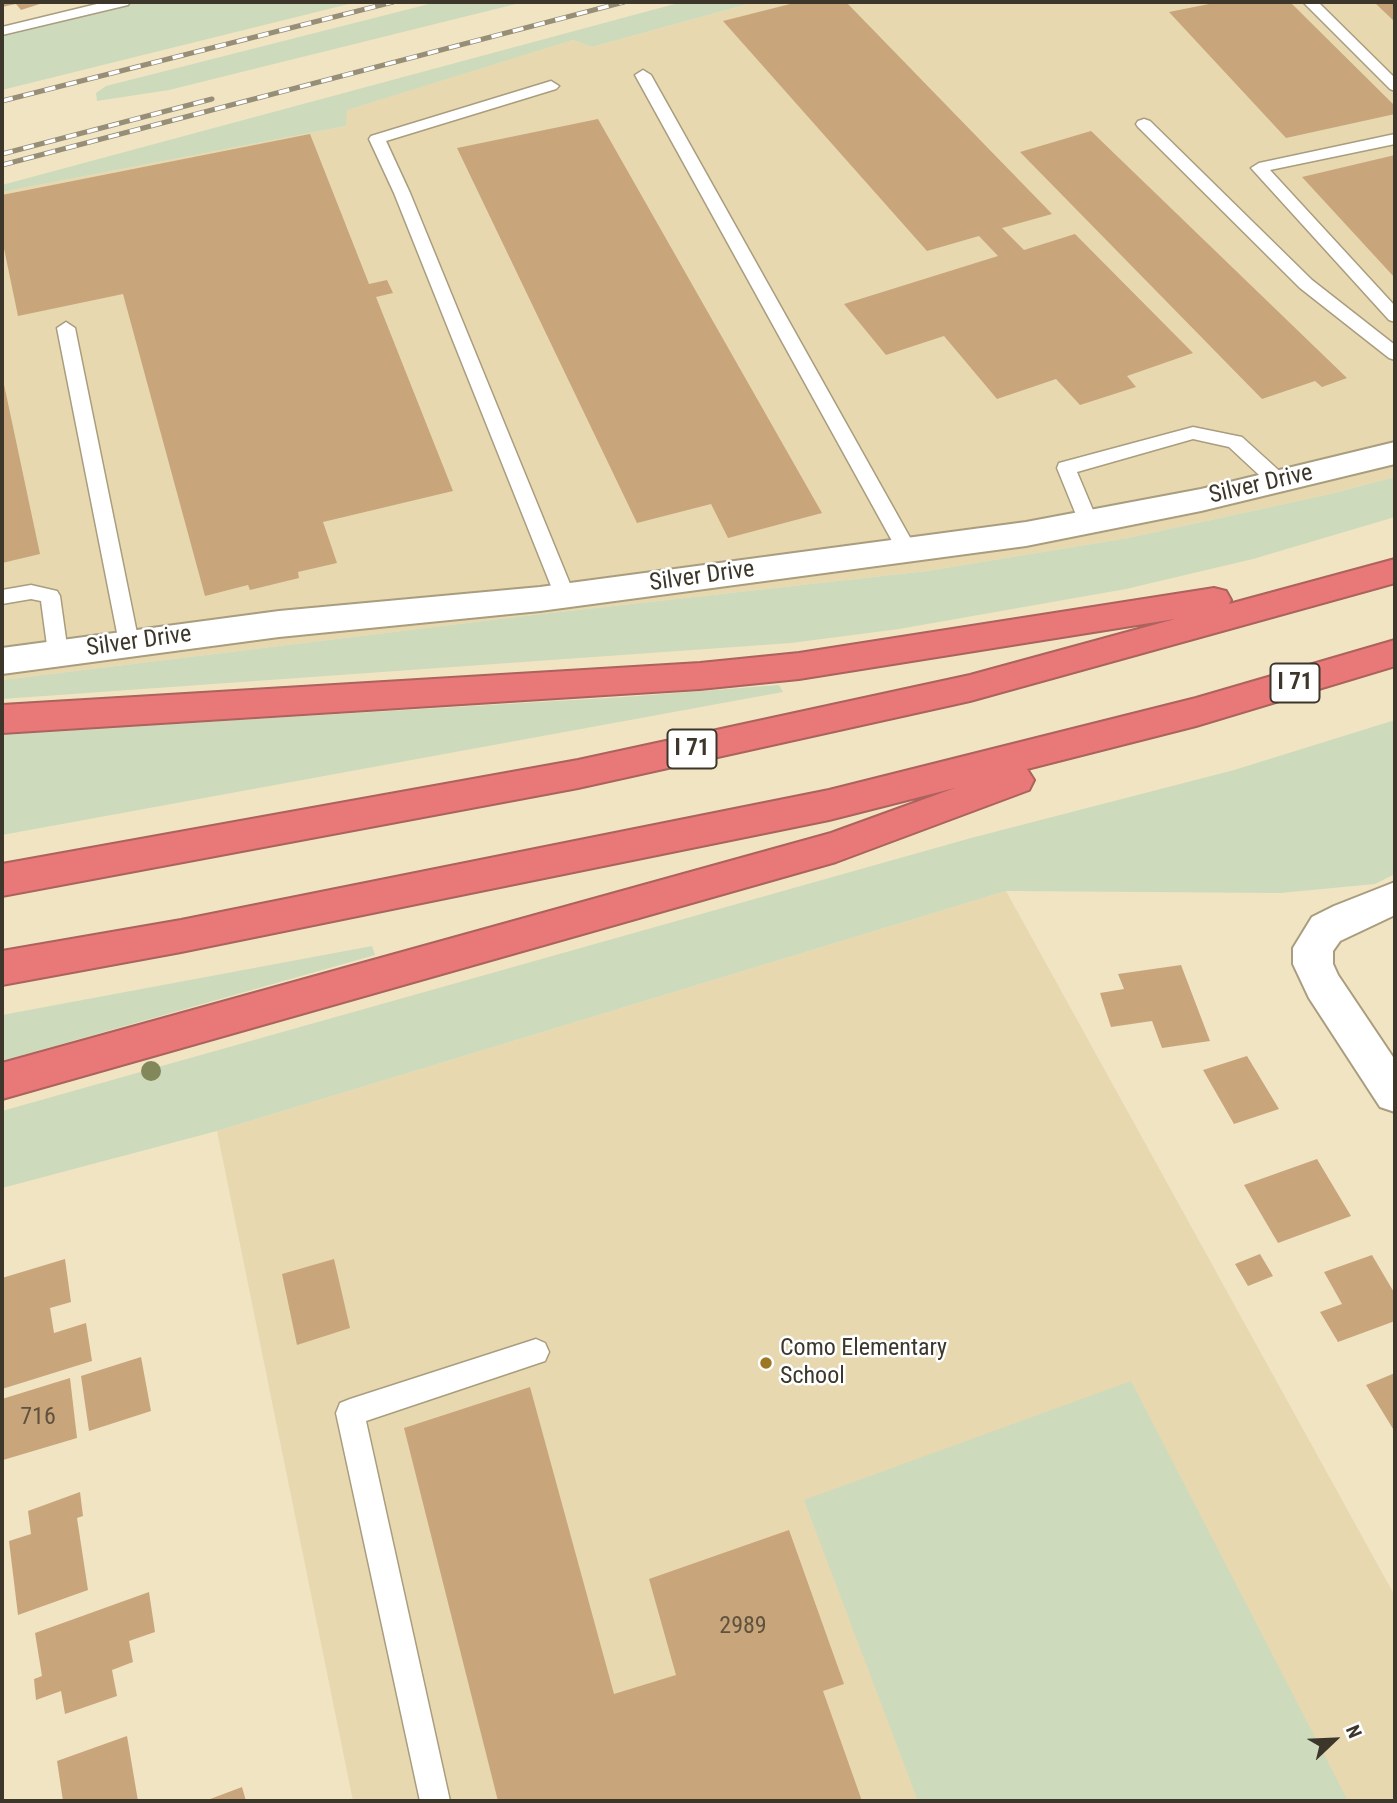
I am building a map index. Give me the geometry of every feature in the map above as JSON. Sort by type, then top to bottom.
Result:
[{"type":"highway","points":[[2,719],[700,676],[799,666],[974,640],[1100,616],[1384,575]]},
{"type":"highway","name":"I 71","points":[[2,880],[578,774],[970,688],[1384,575]]},
{"type":"highway","name":"I 71","points":[[2,968],[194,934],[829,805],[1196,712],[1395,653]]},
{"type":"highway","points":[[2,1081],[836,847],[1196,712]]},
{"type":"street","name":"Silver Drive","points":[[2,661],[279,624],[565,596],[1026,534],[1279,481],[1395,453]]},
{"type":"street","points":[[1395,898],[1326,929],[1313,948],[1313,964],[1323,986],[1395,1094]]},
{"type":"lane","points":[[2,31],[123,2]]},
{"type":"lane","points":[[1310,2],[1395,86]]},
{"type":"lane","points":[[643,75],[907,550]]},
{"type":"lane","points":[[551,86],[377,139],[402,192],[565,596]]},
{"type":"lane","points":[[1144,124],[1306,284],[1395,355]]},
{"type":"lane","points":[[1259,168],[1395,139]]},
{"type":"lane","points":[[1259,168],[1395,316]]},
{"type":"lane","points":[[66,328],[130,643]]},
{"type":"lane","points":[[1088,522],[1066,468],[1193,433],[1234,442],[1279,481]]},
{"type":"lane","points":[[2,597],[31,592],[50,596],[58,653]]},
{"type":"lane","points":[[435,1801],[350,1413],[536,1352]]},
{"type":"shaded area","points":[[755,2],[1395,2],[1395,477],[1128,538],[927,571],[524,616],[2,680],[2,192],[346,126],[346,110],[573,40],[592,47]]},
{"type":"shaded area","name":"Como Elementary School","points":[[1006,891],[1395,1596],[1395,1801],[353,1801],[217,1131]]},
{"type":"green space","points":[[138,2],[357,2],[2,90],[2,35]]},
{"type":"green space","points":[[437,2],[524,2],[169,90],[97,101],[96,93],[106,86]]},
{"type":"green space","points":[[682,2],[755,2],[592,47],[573,40],[347,110],[346,126],[2,192],[2,185]]},
{"type":"green space","points":[[1395,477],[1395,517],[1253,559],[1126,589],[899,629],[791,643],[2,699],[2,680],[524,616],[927,571],[1128,538]]},
{"type":"green space","points":[[779,685],[783,692],[2,835],[2,734],[624,697]]},
{"type":"green space","points":[[1395,720],[1395,874],[1375,884],[1280,893],[1006,891],[217,1131],[2,1188],[2,1111],[971,838],[1234,770]]},
{"type":"green space","points":[[372,946],[375,955],[2,1061],[2,1015]]},
{"type":"green space","points":[[1131,1381],[1348,1801],[918,1801],[804,1500]]},
{"type":"building","points":[[2,2],[43,3],[21,10],[16,4],[2,7]]},
{"type":"building","points":[[798,2],[846,2],[1052,214],[1002,228],[1024,250],[1075,234],[1193,353],[1127,376],[1136,387],[1080,405],[1056,379],[997,399],[944,336],[886,355],[844,304],[998,256],[979,236],[927,251],[723,21]]},
{"type":"building","points":[[1219,2],[1290,2],[1395,106],[1395,114],[1286,138],[1169,12]]},
{"type":"building","points":[[1374,2],[1395,2],[1395,22]]},
{"type":"building","points":[[598,119],[822,513],[728,538],[711,504],[637,523],[457,148]]},
{"type":"building","points":[[1091,131],[1347,378],[1322,387],[1315,381],[1262,399],[1020,152]]},
{"type":"building","points":[[310,134],[369,284],[387,280],[393,293],[376,297],[453,491],[323,522],[337,563],[298,572],[299,578],[250,590],[248,585],[205,596],[123,294],[18,316],[2,239],[2,195]]},
{"type":"building","points":[[1395,155],[1395,278],[1302,177]]},
{"type":"building","points":[[2,375],[40,554],[2,563]]},
{"type":"building","points":[[1181,965],[1210,1041],[1162,1048],[1152,1021],[1111,1027],[1100,993],[1124,989],[1118,974]]},
{"type":"building","points":[[1247,1056],[1279,1109],[1234,1124],[1203,1070]]},
{"type":"building","points":[[1317,1159],[1351,1216],[1278,1243],[1244,1185]]},
{"type":"building","points":[[1260,1254],[1273,1276],[1248,1286],[1235,1264]]},
{"type":"building","points":[[1372,1255],[1395,1294],[1395,1321],[1338,1342],[1320,1312],[1342,1304],[1324,1272]]},
{"type":"building","points":[[65,1259],[71,1302],[50,1308],[54,1333],[86,1323],[92,1361],[2,1389],[2,1278]]},
{"type":"building","points":[[334,1259],[350,1328],[297,1345],[282,1274]]},
{"type":"building","points":[[141,1357],[151,1411],[89,1431],[81,1376]]},
{"type":"building","points":[[1395,1373],[1395,1432],[1366,1385]]},
{"type":"building","points":[[70,1378],[77,1438],[3,1460],[2,1399]]},
{"type":"building","points":[[530,1387],[614,1694],[676,1675],[649,1579],[789,1530],[844,1684],[823,1691],[862,1801],[498,1801],[404,1428]]},
{"type":"building","points":[[80,1492],[83,1516],[77,1518],[88,1590],[18,1615],[9,1541],[31,1534],[28,1511]]},
{"type":"building","points":[[149,1592],[155,1632],[129,1641],[133,1662],[112,1670],[117,1696],[65,1714],[61,1691],[36,1700],[34,1679],[42,1676],[35,1633]]},
{"type":"building","points":[[127,1736],[138,1801],[63,1801],[57,1761]]},
{"type":"building","points":[[242,1787],[246,1801],[205,1801]]},
{"type":"railway","points":[[2,101],[393,2]]},
{"type":"railway","points":[[2,165],[624,2]]},
{"type":"railway","points":[[2,154],[212,99]]},
{"type":"place","name":"Como Elementary School","points":[[766,1363]]}]
